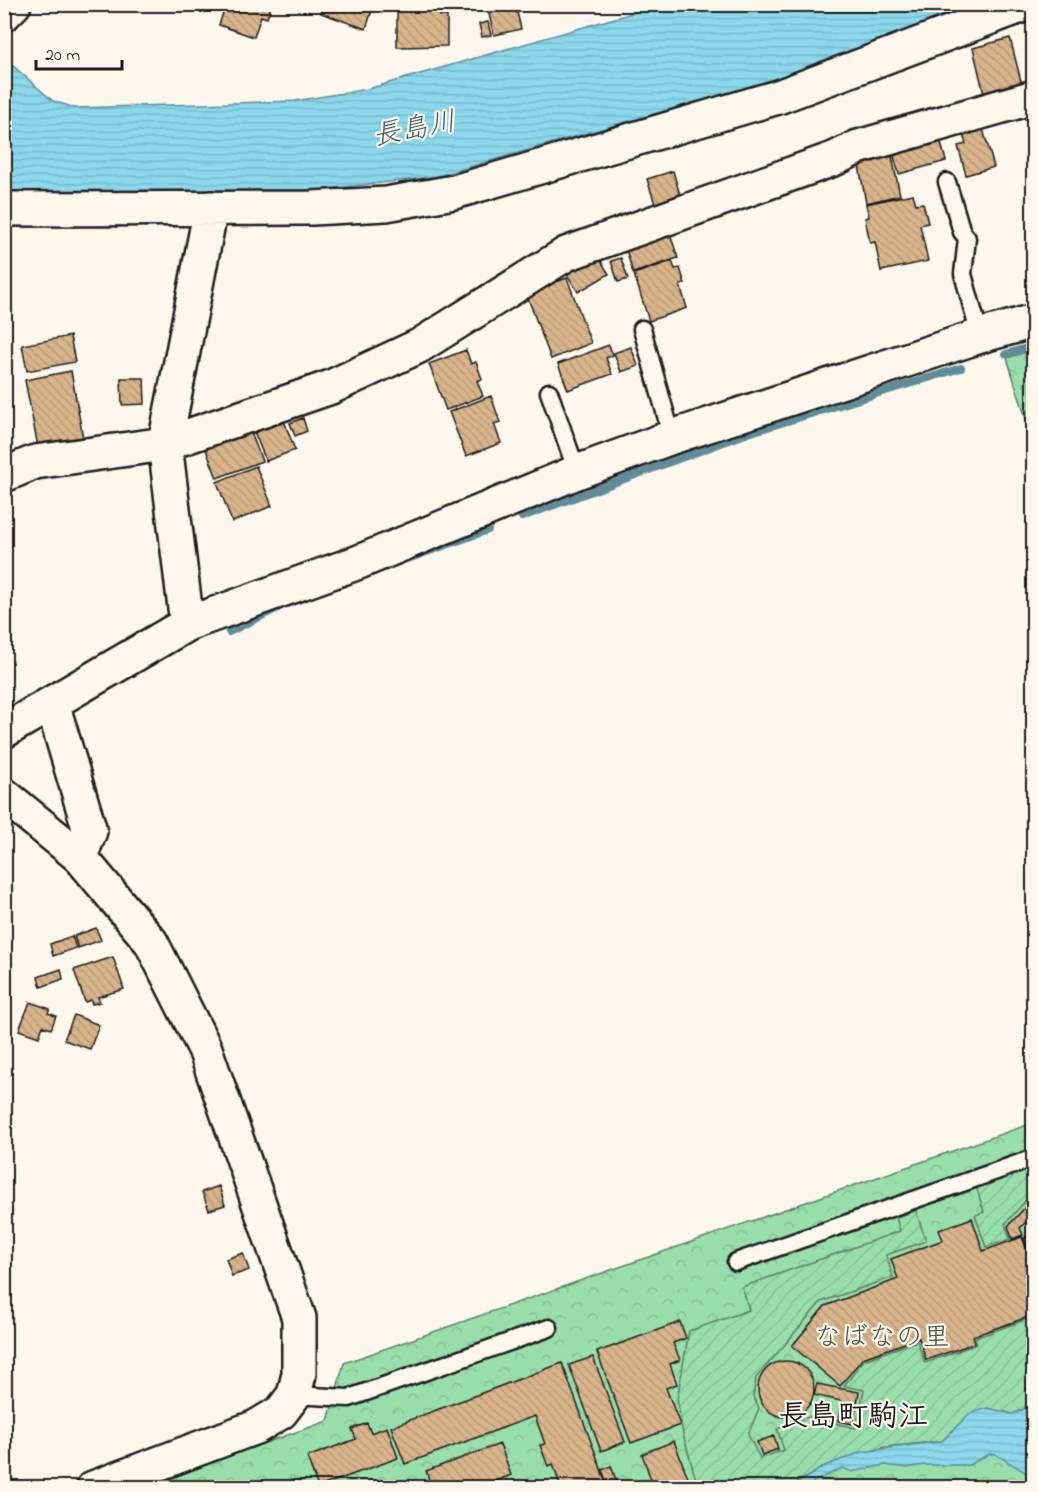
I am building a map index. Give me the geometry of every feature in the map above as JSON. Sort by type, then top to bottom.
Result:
[{"type":"street","points":[[4,14],[14,4]]},
{"type":"street","points":[[4,209],[312,208],[375,204],[454,192],[778,97],[1026,4]]},
{"type":"street","points":[[4,475],[35,462],[165,444],[331,387],[419,346],[566,254],[836,158],[858,147],[1034,98]]},
{"type":"street","points":[[187,624],[165,444],[211,208]]},
{"type":"street","points":[[4,731],[187,624],[359,562],[577,472],[672,437],[980,336],[1034,321]]},
{"type":"street","points":[[52,703],[90,831],[80,857]]},
{"type":"street","points":[[4,795],[80,857],[151,942],[205,1049],[299,1318],[300,1365],[294,1395],[281,1412],[256,1426],[93,1488]]},
{"type":"lane","points":[[947,182],[962,232],[967,238],[963,274],[980,336]]},
{"type":"lane","points":[[642,329],[672,437]]},
{"type":"lane","points":[[549,393],[577,472]]},
{"type":"lane","points":[[736,1262],[1034,1158]]},
{"type":"lane","points":[[294,1395],[349,1398],[549,1328]]},
{"type":"green space","points":[[1034,350],[1033,441],[1007,358]]},
{"type":"green space","name":"なばなの里","points":[[1033,1123],[1033,1487],[135,1488],[328,1421],[344,1363]]},
{"type":"green space","points":[[1033,1167],[1033,1192],[1005,1224],[1010,1239],[986,1247],[975,1215],[984,1212],[976,1186]]},
{"type":"green space","points":[[916,1211],[926,1241],[886,1255],[893,1277],[821,1302],[756,1378],[753,1396],[759,1408],[748,1435],[760,1458],[784,1450],[777,1429],[814,1415],[821,1420],[856,1428],[864,1390],[844,1386],[864,1360],[917,1341],[925,1363],[977,1344],[975,1338],[1033,1317],[1033,1409],[1026,1408],[1013,1414],[987,1408],[942,1441],[885,1447],[825,1466],[791,1487],[698,1487],[683,1434],[677,1399],[689,1331],[749,1310],[742,1287],[900,1231],[896,1217]]},
{"type":"water","name":"長島川","points":[[660,5],[979,5],[773,80],[434,177],[309,191],[5,191],[4,58],[53,101],[75,108],[295,101],[368,89]]},
{"type":"water","points":[[987,1408],[1013,1414],[1026,1408],[1033,1409],[1033,1477],[995,1454],[989,1454],[969,1465],[924,1465],[907,1468],[885,1465],[852,1472],[843,1468],[813,1482],[812,1487],[791,1487],[825,1466],[861,1452],[942,1441],[969,1414]]},
{"type":"building","points":[[226,4],[272,4],[267,18],[261,16],[254,37],[219,25]]},
{"type":"building","points":[[324,4],[374,4],[366,29],[321,13]]},
{"type":"building","points":[[397,4],[440,4],[440,16],[447,16],[447,46],[397,47]]},
{"type":"building","points":[[515,4],[521,29],[494,35],[488,10]]},
{"type":"building","points":[[488,22],[491,35],[482,37],[479,24]]},
{"type":"building","points":[[1010,38],[1022,85],[984,94],[973,48]]},
{"type":"building","points":[[982,126],[994,167],[966,175],[958,146],[966,144],[962,132]]},
{"type":"building","points":[[939,136],[946,161],[899,174],[892,150]]},
{"type":"building","points":[[891,152],[900,195],[866,203],[858,160]]},
{"type":"building","points":[[673,171],[682,202],[657,210],[647,179]]},
{"type":"building","points":[[913,194],[916,204],[923,203],[928,223],[920,225],[928,261],[881,271],[875,242],[870,243],[865,218],[869,217],[866,204]]},
{"type":"building","points":[[669,231],[678,258],[633,273],[625,246]]},
{"type":"building","points":[[596,253],[609,274],[578,292],[565,271]]},
{"type":"building","points":[[621,258],[628,279],[618,282],[611,261]]},
{"type":"building","points":[[672,261],[675,269],[680,268],[685,284],[680,285],[687,308],[649,321],[634,274]]},
{"type":"building","points":[[567,278],[591,343],[551,359],[526,293]]},
{"type":"building","points":[[70,336],[75,362],[27,371],[22,345]]},
{"type":"building","points":[[609,345],[613,355],[606,358],[612,374],[568,390],[558,364]]},
{"type":"building","points":[[631,347],[638,366],[621,372],[614,353]]},
{"type":"building","points":[[466,350],[471,364],[476,362],[482,379],[477,381],[483,396],[446,410],[429,364]]},
{"type":"building","points":[[71,371],[83,438],[38,447],[25,380]]},
{"type":"building","points":[[121,378],[144,378],[145,404],[122,405]]},
{"type":"building","points":[[491,396],[500,422],[494,424],[501,443],[466,456],[449,412]]},
{"type":"building","points":[[283,418],[295,450],[266,461],[253,429]]},
{"type":"building","points":[[303,418],[307,431],[295,436],[290,423]]},
{"type":"building","points":[[250,430],[262,461],[217,478],[205,447]]},
{"type":"building","points":[[256,466],[272,506],[232,522],[217,482]]},
{"type":"building","points":[[96,928],[101,940],[78,948],[74,936]]},
{"type":"building","points":[[72,936],[76,948],[53,956],[50,944]]},
{"type":"building","points":[[113,957],[124,989],[98,997],[100,1002],[92,1004],[91,1000],[85,1002],[74,970]]},
{"type":"building","points":[[61,969],[63,979],[41,987],[38,977]]},
{"type":"building","points":[[30,1002],[50,1009],[48,1013],[56,1016],[51,1029],[43,1026],[39,1037],[19,1030]]},
{"type":"building","points":[[74,1015],[99,1025],[90,1049],[64,1040]]},
{"type":"building","points":[[219,1186],[225,1205],[209,1210],[202,1192]]},
{"type":"building","points":[[1034,1198],[1034,1214],[1020,1228],[1023,1235],[1012,1239],[1008,1226]]},
{"type":"building","points":[[972,1218],[983,1251],[1022,1237],[1034,1270],[1034,1274],[1026,1277],[1034,1298],[1034,1315],[973,1336],[975,1343],[926,1360],[919,1338],[863,1358],[840,1386],[792,1346],[825,1306],[898,1279],[891,1259],[943,1240],[939,1230]]},
{"type":"building","points":[[1034,1234],[1034,1265],[1024,1238]]},
{"type":"building","points":[[243,1253],[249,1270],[232,1276],[226,1259]]},
{"type":"building","points":[[680,1322],[686,1338],[673,1343],[680,1360],[670,1364],[677,1384],[666,1388],[680,1425],[631,1443],[597,1352]]},
{"type":"building","points":[[593,1357],[625,1442],[601,1451],[569,1365]]},
{"type":"building","points":[[786,1361],[797,1363],[806,1369],[812,1378],[814,1389],[812,1400],[806,1409],[797,1415],[786,1417],[775,1415],[766,1409],[760,1400],[758,1389],[760,1378],[766,1369],[775,1363]]},
{"type":"building","points":[[562,1363],[608,1488],[561,1488],[553,1464],[548,1466],[540,1445],[545,1444],[535,1416],[405,1464],[391,1427]]},
{"type":"building","points":[[817,1384],[859,1392],[853,1424],[838,1421],[841,1401],[814,1395]]},
{"type":"building","points":[[367,1423],[371,1433],[387,1427],[398,1458],[318,1487],[307,1457],[356,1439],[352,1429]]},
{"type":"building","points":[[774,1436],[778,1449],[762,1455],[757,1442]]},
{"type":"building","points":[[674,1441],[691,1486],[654,1488],[642,1454]]},
{"type":"building","points":[[500,1444],[511,1475],[478,1488],[432,1488],[426,1471]]},
{"type":"building","points":[[611,1466],[619,1488],[609,1488],[602,1470]]},
{"type":"waterway","points":[[1006,354],[1034,346]]},
{"type":"waterway","points":[[522,517],[748,433],[961,368]]},
{"type":"waterway","points":[[410,558],[488,530]]},
{"type":"waterway","points":[[229,632],[280,607]]},
{"type":"district","name":"長島町駒江","points":[[853,1415]]}]
